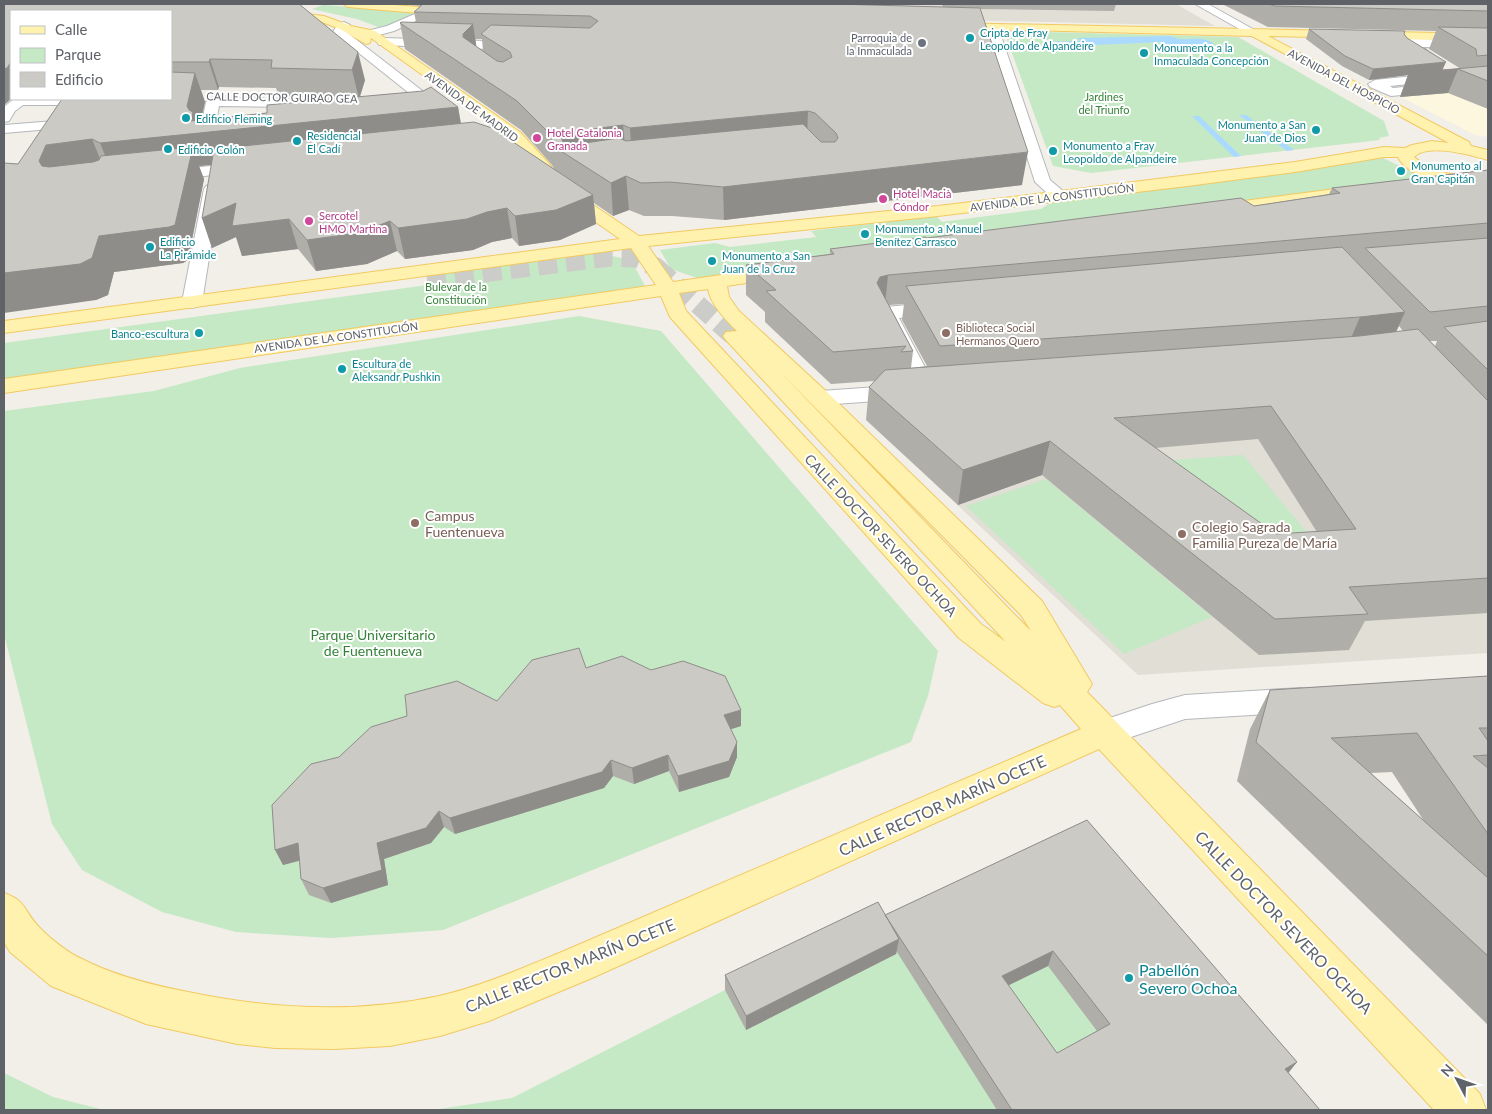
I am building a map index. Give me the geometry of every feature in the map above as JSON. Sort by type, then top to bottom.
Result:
[{"type":"main road","points":[[296,15],[303,4]]},
{"type":"main road","points":[[348,4],[463,14]]},
{"type":"main road","name":"AVENIDA DE MADRID","points":[[267,13],[321,18],[371,33],[515,135],[545,169],[548,181],[636,242]]},
{"type":"main road","points":[[940,26],[1488,37]]},
{"type":"main road","name":"AVENIDA DE MADRID","points":[[348,27],[497,138]]},
{"type":"main road","name":"AVENIDA DEL HOSPICIO","points":[[1254,33],[1483,153]]},
{"type":"main road","name":"AVENIDA DEL HOSPICIO","points":[[1408,115],[1420,142],[1412,150]]},
{"type":"main road","name":"AVENIDA DE LA CONSTITUCIÓN","points":[[4,328],[636,242],[938,211],[1295,167],[1366,154],[1449,147],[1483,153]]},
{"type":"main road","points":[[1412,150],[1406,158],[1414,166],[1424,171],[1445,178],[1471,182],[1488,182]]},
{"type":"main road","points":[[1429,189],[1448,188],[1471,182]]},
{"type":"main road","points":[[1195,212],[1361,192]]},
{"type":"main road","points":[[636,242],[668,289]]},
{"type":"main road","name":"AVENIDA DE LA CONSTITUCIÓN","points":[[4,386],[797,270]]},
{"type":"main road","points":[[4,328],[43,332],[427,280]]},
{"type":"main road","name":"CALLE DOCTOR SEVERO OCHOA","points":[[716,281],[718,297],[733,325],[1104,733],[1464,1110]]},
{"type":"main road","name":"CALLE DOCTOR SEVERO OCHOA","points":[[668,289],[693,308],[970,631],[1104,733]]},
{"type":"main road","name":"CALLE DOCTOR SEVERO OCHOA","points":[[635,294],[714,311],[820,398],[1032,608],[1104,733]]},
{"type":"main road","name":"CALLE RECTOR MARÍN OCETE","points":[[4,910],[24,940],[65,972],[146,1004],[237,1023],[275,1027],[334,1028],[390,1025],[440,1016],[489,1001],[578,965],[1104,733]]},
{"type":"street","points":[[371,33],[390,29],[447,4]]},
{"type":"street","name":"AVENIDA DEL HOSPICIO","points":[[1200,4],[1254,33]]},
{"type":"street","name":"AVENIDA DE MADRID","points":[[348,27],[339,32],[447,116]]},
{"type":"street","points":[[992,27],[1044,182],[1061,196]]},
{"type":"street","points":[[383,42],[536,46]]},
{"type":"street","points":[[1488,44],[1408,43],[1460,76],[1375,84],[1391,92],[1488,83]]},
{"type":"street","points":[[480,57],[490,45]]},
{"type":"street","name":"CALLE DOCTOR GUIRAO GEA","points":[[197,96],[400,100],[422,97]]},
{"type":"street","points":[[92,121],[4,125],[10,108],[20,101],[114,101]]},
{"type":"street","points":[[213,102],[417,105],[429,115],[354,124],[324,125],[224,135],[206,137],[213,102]]},
{"type":"street","points":[[60,139],[70,122]]},
{"type":"street","points":[[324,125],[325,145]]},
{"type":"street","points":[[199,301],[216,166],[224,135]]},
{"type":"street","points":[[216,166],[150,178],[216,166],[261,166]]},
{"type":"street","name":"AVENIDA DE MADRID","points":[[523,166],[548,181]]},
{"type":"street","points":[[820,398],[936,389],[886,313],[955,307]]},
{"type":"street","points":[[1104,733],[1152,716],[1185,707],[1332,698]]},
{"type":"shaded area","points":[[850,4],[1176,4],[1215,26],[873,18]]},
{"type":"shaded area","points":[[1488,83],[1488,137],[1475,135],[1391,92]]},
{"type":"shaded area","name":"Colegio Sagrada Familia Pureza de María","points":[[1221,413],[1488,563],[1488,653],[1138,675],[934,483],[987,464]]},
{"type":"green space","points":[[323,5],[410,12],[414,15],[381,28],[357,19],[312,9]]},
{"type":"green space","name":"Jardines del Triunfo","points":[[1004,31],[1238,37],[1384,121],[1389,136],[1379,138],[1380,140],[1091,173],[1053,166]]},
{"type":"green space","points":[[1381,157],[1435,183],[1335,189],[700,279],[671,269],[660,250],[715,243],[730,247],[816,237],[811,231],[936,216],[942,222],[1041,209],[1052,202],[1302,171],[1345,161]]},
{"type":"green space","name":"Bulevar de la Constitución","points":[[598,253],[631,260],[645,286],[4,380],[4,343],[428,285],[427,276]]},
{"type":"green space","name":"Parque Universitario de Fuentenueva","points":[[579,316],[661,331],[938,651],[928,696],[911,742],[443,930],[331,938],[236,932],[162,912],[82,870],[52,824],[4,634],[4,411],[154,391],[240,368]]},
{"type":"green space","points":[[1243,455],[1318,546],[1240,553],[1172,460]]},
{"type":"green space","points":[[1046,479],[1212,617],[1124,654],[966,506]]},
{"type":"green space","points":[[1081,835],[1297,1110],[433,1110],[512,1098],[725,990],[875,918],[882,930]]},
{"type":"green space","points":[[4,1073],[53,1097],[104,1110],[4,1110]]},
{"type":"water","points":[[1171,36],[1181,39],[1203,39],[1214,44],[1166,45],[1162,42],[1050,47],[1045,42],[1080,41],[1078,38]]},
{"type":"water","points":[[1239,115],[1246,115],[1294,150],[1287,151]]},
{"type":"water","points":[[1192,116],[1199,116],[1241,156],[1234,157]]},
{"type":"building","points":[[4,4],[299,4],[358,52],[352,70],[271,68],[272,60],[210,59],[209,62],[172,62],[172,10],[10,10],[10,64],[4,69]]},
{"type":"building","points":[[423,4],[834,4],[980,8],[1028,152],[723,187],[670,182],[641,183],[626,176],[611,183],[553,146],[549,133],[517,101],[400,23],[473,24],[463,34],[463,37],[497,61],[503,62],[512,57],[510,52],[481,34],[491,25],[590,28],[598,21],[590,16],[414,12]],"holes":[[[808,111],[815,113],[836,133],[838,138],[835,142],[821,142],[803,124],[626,141],[619,138],[571,145],[563,142],[561,137],[570,132],[623,125],[630,128]]]},
{"type":"building","points":[[1269,4],[1488,4],[1488,11],[1274,6]]},
{"type":"building","points":[[1438,27],[1488,28],[1488,55],[1477,56],[1476,49]]},
{"type":"building","points":[[1309,29],[1405,31],[1404,34],[1407,38],[1446,62],[1373,69],[1345,56]]},
{"type":"building","points":[[1488,66],[1488,81],[1458,69],[1409,73]]},
{"type":"building","points":[[172,72],[195,73],[187,106],[193,112],[191,121],[267,113],[267,105],[423,91],[431,87],[458,107],[100,143],[92,139],[46,145],[39,161],[42,166],[49,167],[93,162],[99,160],[101,156],[193,147],[175,225],[99,236],[92,258],[80,264],[4,273],[4,163],[18,164],[61,100],[172,100]]},
{"type":"building","points":[[474,122],[492,128],[593,195],[556,210],[515,216],[507,208],[467,219],[398,228],[390,221],[359,233],[307,240],[289,219],[232,226],[236,203],[202,218],[214,149]]},
{"type":"building","points":[[1488,170],[1488,223],[880,277],[877,283],[913,351],[901,352],[906,346],[833,352],[766,291],[776,290],[746,265],[834,254],[830,249],[1241,198],[1254,206],[1340,193],[1332,188]]},
{"type":"building","points":[[1488,238],[1488,306],[1430,312],[1365,248]]},
{"type":"building","points":[[1342,247],[1405,312],[1360,317],[940,346],[906,286]]},
{"type":"building","points":[[1488,321],[1488,370],[1444,327]]},
{"type":"building","points":[[1418,329],[1488,401],[1488,578],[1349,587],[1368,614],[1275,619],[1050,441],[963,470],[869,387],[885,370],[1359,336]],"holes":[[[1271,406],[1356,529],[1276,534],[1114,418]]]},
{"type":"building","points":[[579,648],[586,668],[622,656],[651,670],[683,661],[725,676],[741,710],[724,715],[737,742],[729,761],[678,776],[668,755],[632,768],[611,760],[602,772],[450,818],[439,811],[426,828],[377,843],[382,870],[323,888],[301,879],[298,843],[275,850],[272,805],[311,764],[339,757],[371,727],[407,716],[405,695],[457,681],[497,701],[532,660]]},
{"type":"building","points":[[1488,676],[1488,728],[1479,728],[1488,741],[1488,755],[1473,756],[1488,768],[1488,834],[1417,733],[1331,738],[1488,878],[1488,956],[1256,742],[1270,690]]},
{"type":"building","name":"Pabellón Severo Ochoa","points":[[1087,820],[1297,1062],[1285,1069],[1320,1110],[1012,1110],[885,915]],"holes":[[[1053,951],[1110,1024],[1057,1053],[1002,976]]]},
{"type":"building","points":[[878,902],[899,939],[746,1016],[725,975]]},
{"type":"tunnel","points":[[427,280],[610,257],[636,258],[656,267]]},
{"type":"tunnel","points":[[656,267],[733,336]]},
{"type":"place","name":"Cripta de Fray Leopoldo de Alpandeire","points":[[970,38]]},
{"type":"place","name":"Parroquia de la Inmaculada","points":[[922,43]]},
{"type":"place","name":"Monumento a la Inmaculada Concepción","points":[[1144,53]]},
{"type":"place","name":"Edificio Fleming","points":[[186,118]]},
{"type":"place","name":"Monumento a San Juan de Dios","points":[[1316,130]]},
{"type":"place","name":"Hotel Catalonia Granada","points":[[537,138]]},
{"type":"place","name":"Residencial El Cadí","points":[[297,141]]},
{"type":"place","name":"Edificio Colón","points":[[168,149]]},
{"type":"place","name":"Monumento a Fray Leopoldo de Alpandeire","points":[[1053,151]]},
{"type":"place","name":"Monumento al Gran Capitán","points":[[1401,171]]},
{"type":"place","name":"Hotel Macià Cóndor","points":[[883,199]]},
{"type":"place","name":"Sercotel HMO Martina","points":[[309,221]]},
{"type":"place","name":"Monumento a Manuel Benítez Carrasco","points":[[865,234]]},
{"type":"place","name":"Edificio La Pirámide","points":[[150,247]]},
{"type":"place","name":"Monumento a San Juan de la Cruz","points":[[712,261]]},
{"type":"place","name":"Banco-escultura","points":[[199,333]]},
{"type":"place","name":"Biblioteca Social Hermanos Quero","points":[[946,333]]},
{"type":"place","name":"Escultura de Aleksandr Pushkin","points":[[342,369]]},
{"type":"place","name":"Campus Fuentenueva","points":[[415,523]]},
{"type":"place","name":"Colegio Sagrada Familia Pureza de María","points":[[1182,534]]},
{"type":"place","name":"Pabellón Severo Ochoa","points":[[1129,978]]}]
